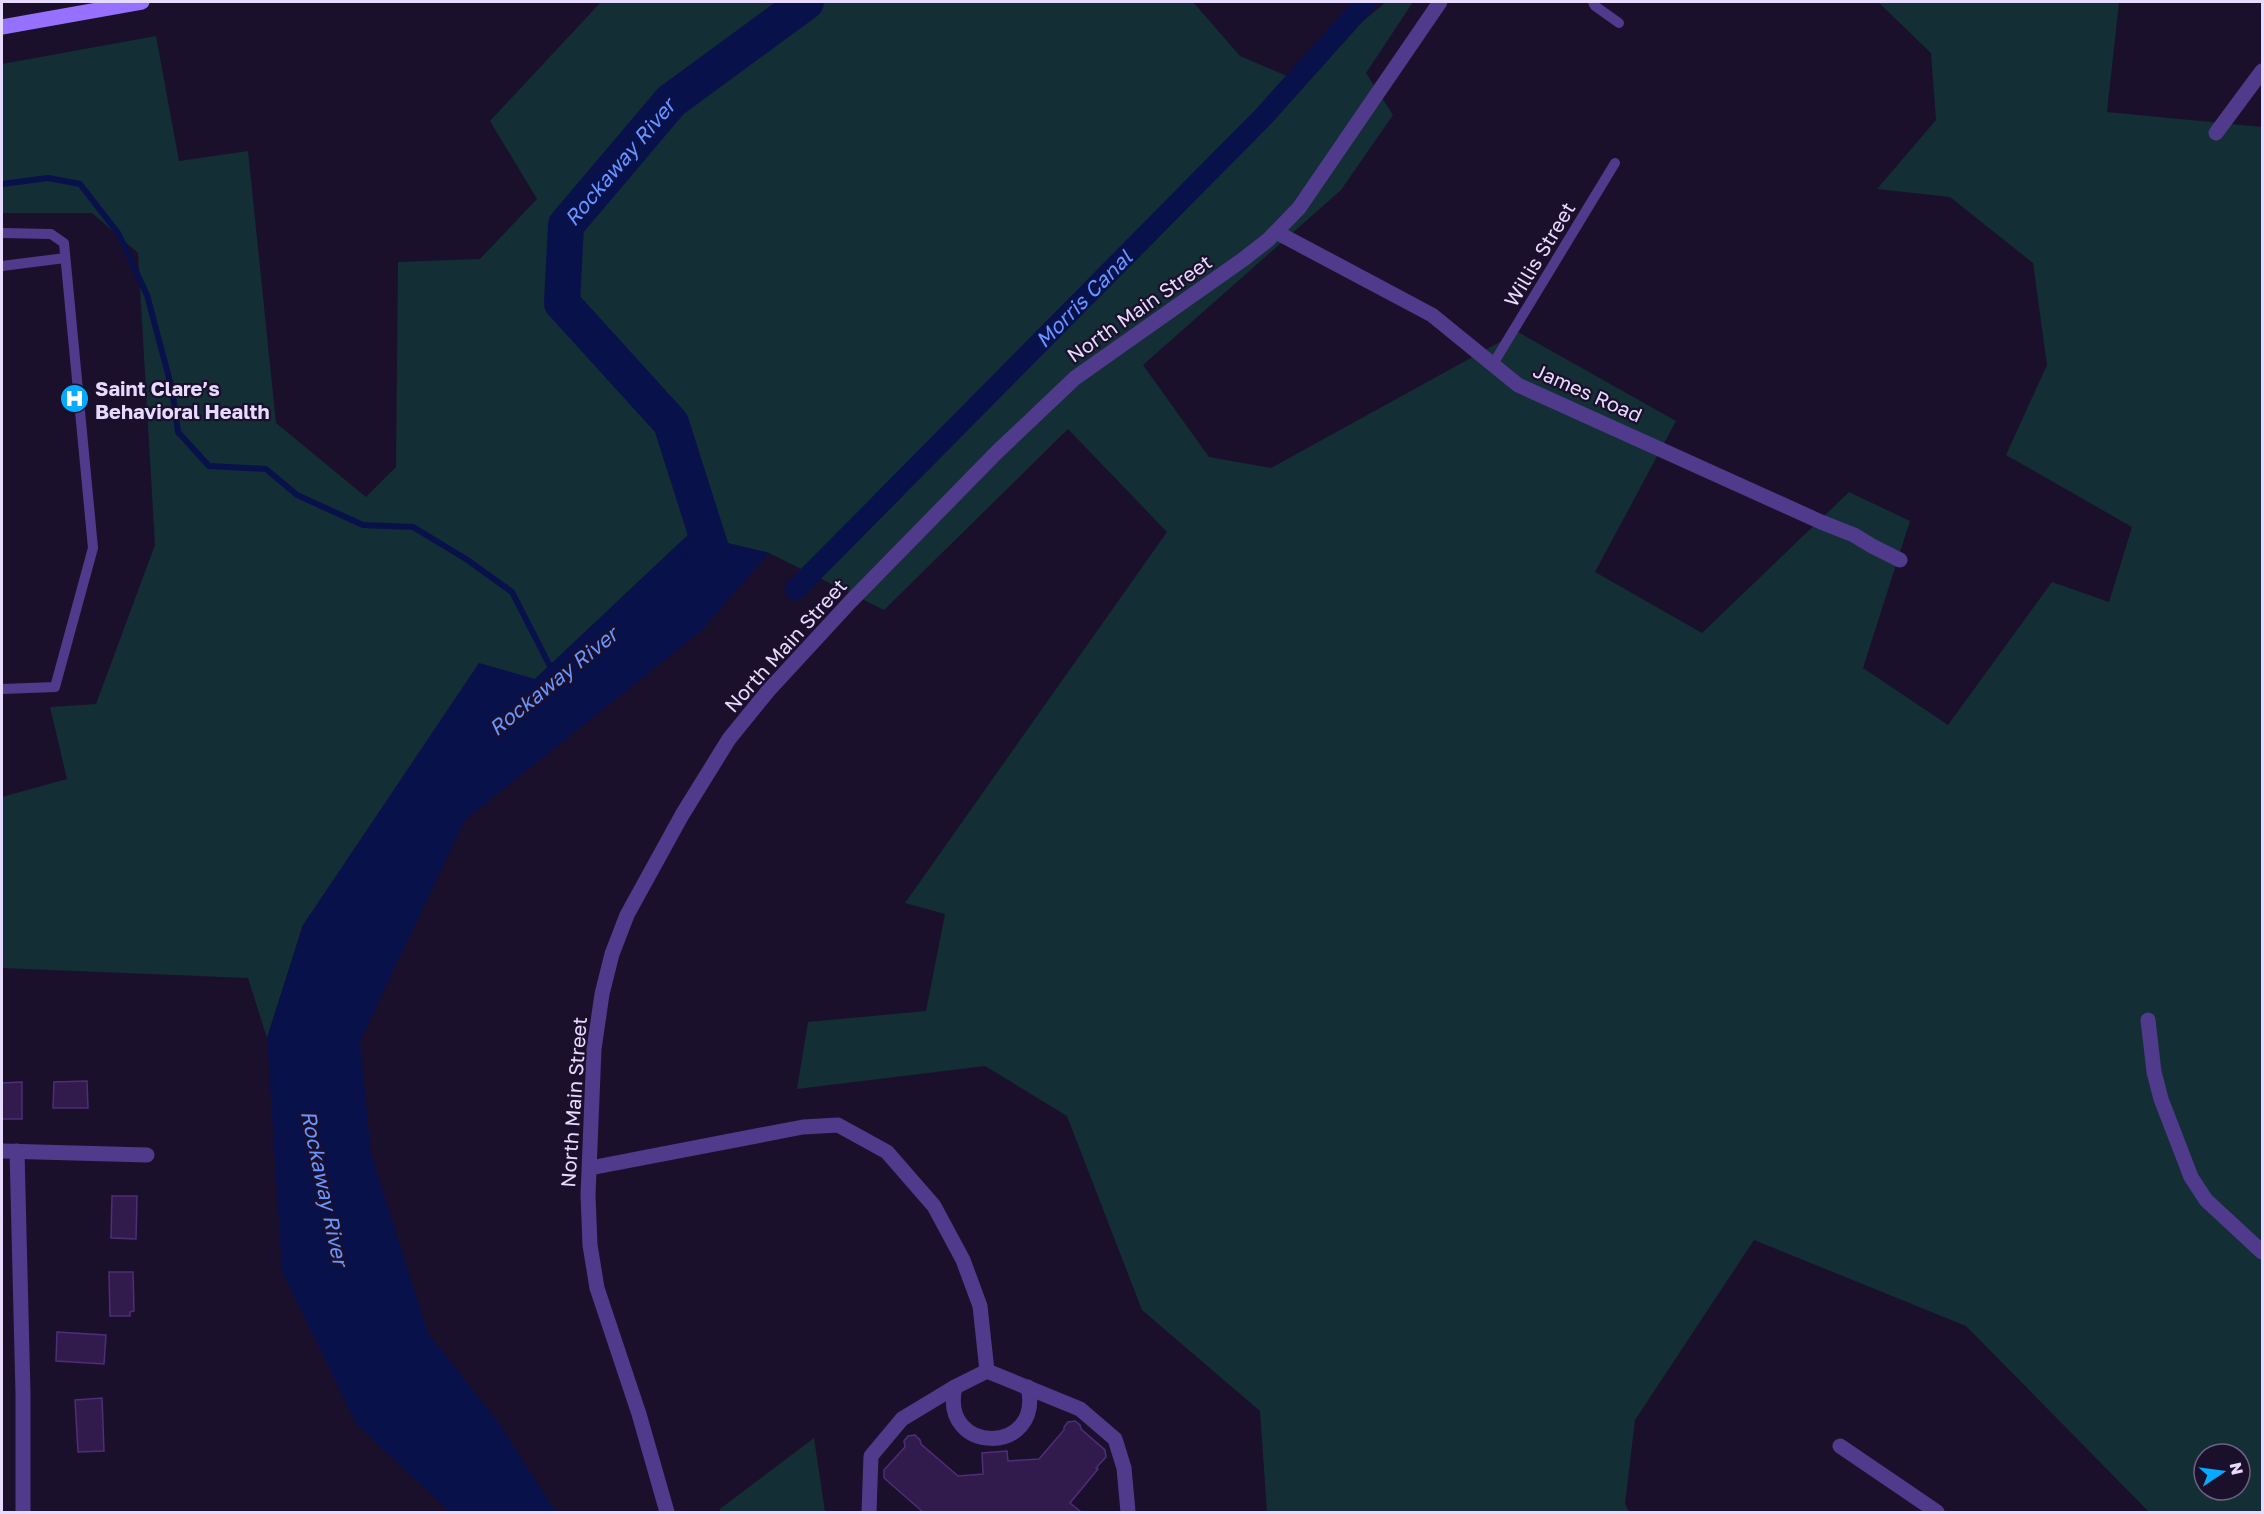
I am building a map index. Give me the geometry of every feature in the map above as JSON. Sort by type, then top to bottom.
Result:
[{"type":"main road","points":[[2,27],[142,2]]},
{"type":"street","name":"North Main Street","points":[[668,1512],[639,1414],[597,1288],[590,1245],[588,1195],[594,1049],[602,994],[612,954],[627,915],[671,835],[729,739],[768,691],[851,601],[997,452],[1075,378],[1245,258],[1299,208],[1440,2]]},
{"type":"street","points":[[2216,133],[2262,71]]},
{"type":"street","name":"James Road","points":[[1276,231],[1432,315],[1518,385],[1854,535],[1900,560]]},
{"type":"street","points":[[2148,1020],[2150,1045],[2159,1090],[2191,1177],[2206,1200],[2262,1252]]},
{"type":"street","points":[[590,1168],[803,1126],[838,1125],[887,1152],[934,1206],[963,1260],[980,1306],[987,1371]]},
{"type":"street","points":[[23,1512],[23,1394],[9,1151],[147,1155]]},
{"type":"street","points":[[868,1512],[871,1456],[902,1419],[987,1371],[1080,1409],[1115,1439],[1124,1468],[1128,1512]]},
{"type":"street","points":[[956,1387],[954,1406],[961,1424],[976,1436],[995,1439],[1014,1432],[1027,1417],[1030,1407],[1028,1387]]},
{"type":"street","points":[[1840,1446],[1937,1512]]},
{"type":"lane","points":[[1593,2],[1595,6],[1619,23]]},
{"type":"lane","name":"Willis Street","points":[[1492,364],[1615,163]]},
{"type":"lane","points":[[2,233],[51,234],[64,243],[93,548],[55,687],[2,689]]},
{"type":"lane","points":[[2,266],[65,258]]},
{"type":"green space","points":[[601,2],[1193,2],[1240,56],[1294,79],[1386,2],[1413,2],[1366,73],[1393,115],[1341,190],[1143,365],[1209,457],[1271,468],[1518,332],[1676,421],[1595,572],[1702,633],[1849,492],[1910,521],[1863,668],[1948,725],[2052,582],[2109,602],[2132,527],[2006,455],[2047,365],[2033,263],[1950,197],[1877,189],[1936,120],[1931,53],[1878,2],[2119,2],[2107,112],[2262,127],[2262,1512],[2149,1512],[1966,1326],[1754,1240],[1635,1420],[1625,1504],[1629,1512],[1267,1512],[1260,1411],[1142,1310],[1067,1116],[985,1066],[797,1089],[808,1022],[926,1011],[945,914],[905,903],[1167,532],[1068,429],[884,610],[769,553],[689,534],[535,679],[303,925],[267,1038],[248,978],[2,968],[2,797],[67,779],[50,707],[96,704],[155,545],[138,253],[92,213],[2,213],[2,64],[156,36],[179,161],[248,151],[276,423],[366,497],[396,467],[398,262],[480,259],[537,199],[490,121]]},
{"type":"green space","points":[[814,1438],[825,1512],[720,1512],[720,1509]]},
{"type":"water","points":[[689,534],[769,553],[700,632],[465,820],[360,1041],[371,1154],[428,1333],[498,1422],[556,1512],[450,1512],[357,1425],[282,1272],[267,1038],[303,925],[479,663],[535,679]]},
{"type":"building","points":[[87,1081],[88,1108],[53,1108],[54,1082]]},
{"type":"building","points":[[22,1082],[22,1119],[2,1119],[2,1083]]},
{"type":"building","points":[[112,1196],[137,1196],[136,1239],[111,1238]]},
{"type":"building","points":[[109,1272],[133,1272],[134,1311],[130,1312],[130,1316],[110,1316]]},
{"type":"building","points":[[57,1332],[106,1335],[104,1364],[56,1361]]},
{"type":"building","points":[[102,1398],[104,1451],[78,1452],[75,1400]]},
{"type":"building","points":[[1075,1421],[1105,1450],[1106,1457],[1070,1503],[1081,1512],[923,1512],[884,1478],[884,1470],[905,1447],[904,1441],[908,1436],[915,1435],[921,1444],[958,1476],[983,1474],[982,1453],[1007,1451],[1008,1461],[1039,1459],[1068,1422]]},
{"type":"waterway","name":"Rockaway River","points":[[689,574],[713,555],[671,423],[562,303],[566,225],[671,101],[806,2]]},
{"type":"waterway","name":"Morris Canal","points":[[795,590],[1264,116],[1366,2]]},
{"type":"waterway","points":[[2,184],[48,178],[80,184],[118,233],[147,295],[172,389],[178,432],[209,466],[266,469],[297,495],[363,525],[413,527],[466,559],[512,592],[553,672]]},
{"type":"place","name":"Saint Clare’s Behavioral Health","points":[[74,399]]}]
